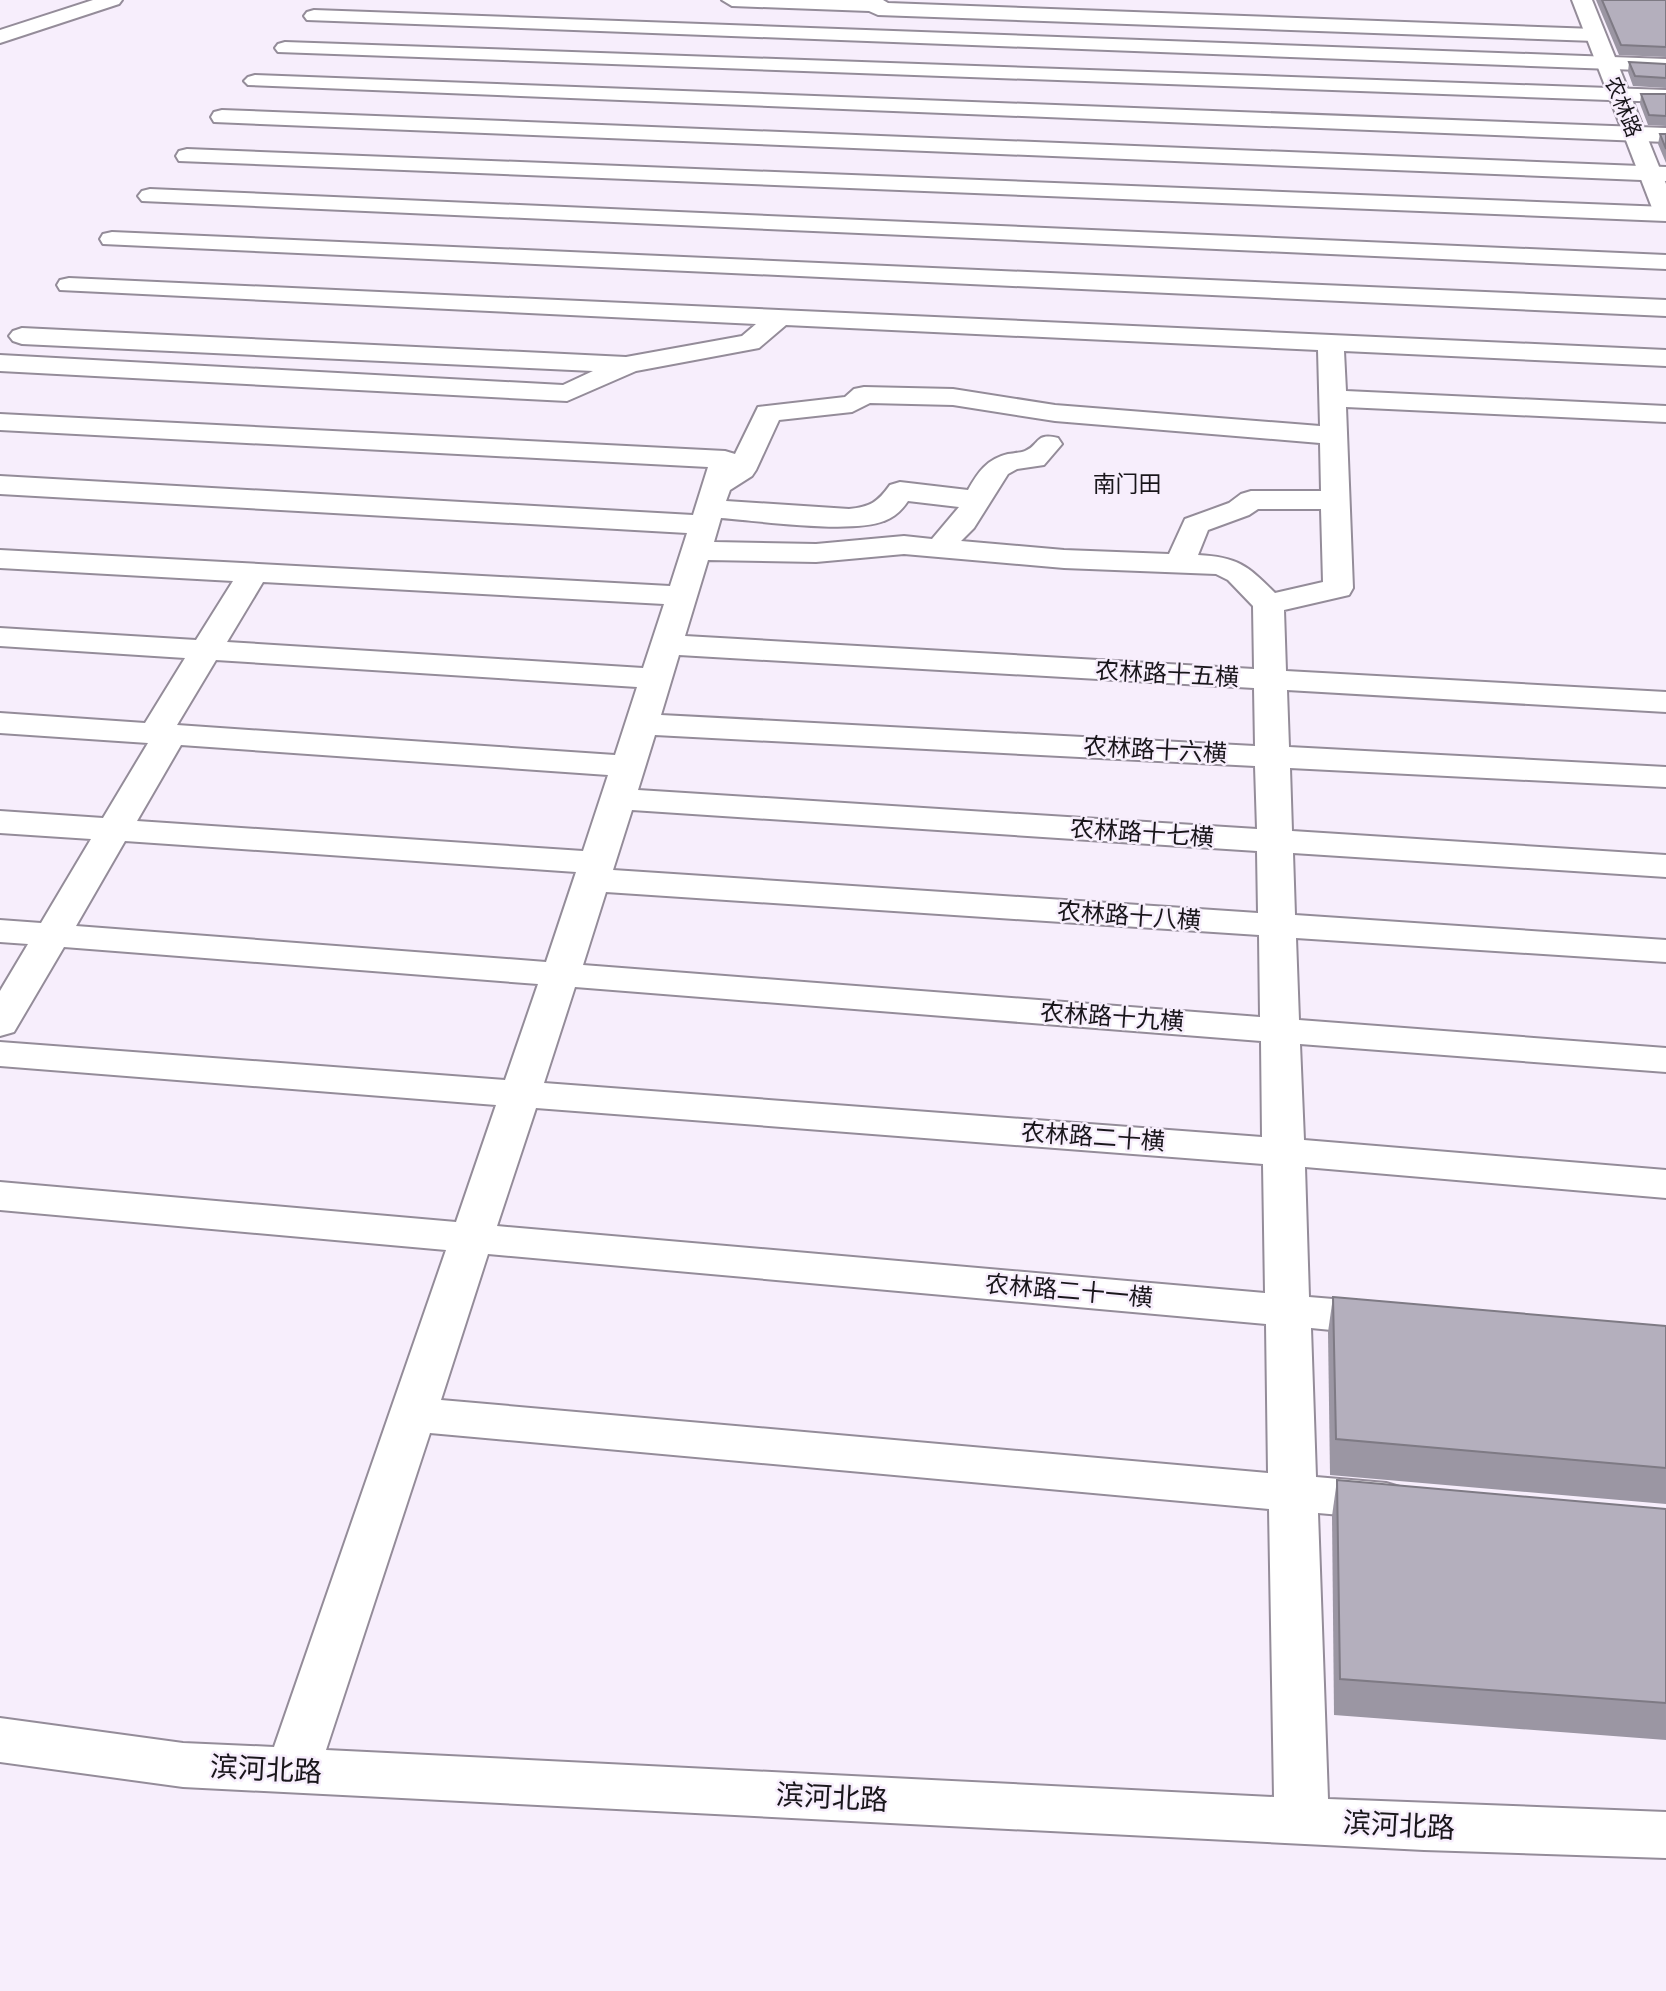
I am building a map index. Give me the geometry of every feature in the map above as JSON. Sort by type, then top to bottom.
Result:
[{"type":"street","points":[[0,37],[112,0]]},
{"type":"street","points":[[331,298],[535,0]]},
{"type":"street","points":[[732,0],[1148,9],[1595,35]]},
{"type":"street","name":"农林路","points":[[1582,0],[1634,134],[1658,174],[1666,214]]},
{"type":"street","points":[[0,362],[567,393],[629,364],[750,342],[770,317],[777,268],[807,180],[845,103],[880,5]]},
{"type":"street","points":[[0,362],[321,8],[519,24],[1666,65]]},
{"type":"street","points":[[1127,333],[1148,9]]},
{"type":"street","points":[[285,48],[1666,96]]},
{"type":"street","points":[[255,81],[1666,135]]},
{"type":"street","points":[[222,117],[1658,174]]},
{"type":"street","points":[[187,156],[1666,214]]},
{"type":"street","points":[[131,217],[393,206],[1666,262]]},
{"type":"street","points":[[131,217],[331,298],[629,364]]},
{"type":"street","points":[[22,336],[331,298],[777,268],[1666,308]]},
{"type":"street","points":[[83,270],[331,298],[1666,358]]},
{"type":"street","points":[[1268,604],[1338,588],[1331,343]]},
{"type":"street","points":[[707,518],[742,470],[768,413],[852,404],[864,395],[953,397],[1055,413],[1334,436]]},
{"type":"street","points":[[1332,398],[1666,414]]},
{"type":"street","points":[[0,422],[725,459],[595,872],[293,1770]]},
{"type":"street","points":[[941,549],[950,534],[964,522],[995,468],[1014,460],[1034,459],[1048,443]]},
{"type":"street","points":[[0,485],[707,518],[849,518],[874,515],[890,506],[900,491],[977,500]]},
{"type":"street","points":[[1180,563],[1195,525],[1239,509],[1251,500],[1336,500]]},
{"type":"street","points":[[707,518],[816,553],[904,545],[1064,559],[1222,565],[1239,574],[1268,604],[1302,1821]]},
{"type":"street","points":[[0,559],[683,596]]},
{"type":"street","points":[[0,1024],[114,830],[203,650],[253,573]]},
{"type":"street","points":[[0,638],[657,679]]},
{"type":"street","name":"农林路十五横","points":[[668,645],[1666,702]]},
{"type":"street","points":[[0,723],[629,766]]},
{"type":"street","name":"农林路十六横","points":[[643,724],[1666,777]]},
{"type":"street","name":"农林路十七横","points":[[618,799],[1666,866]]},
{"type":"street","name":"农林路十八横","points":[[0,822],[1277,926],[1666,951]]},
{"type":"street","name":"农林路十九横","points":[[0,931],[1666,1060]]},
{"type":"street","name":"农林路二十横","points":[[0,1054],[1284,1152],[1666,1184]]},
{"type":"street","name":"农林路二十一横","points":[[0,1196],[1423,1322]]},
{"type":"street","points":[[412,1414],[1431,1504]]},
{"type":"street","name":"滨河北路","points":[[0,1740],[183,1765],[1302,1821],[1666,1835]]},
{"type":"building","points":[[1602,0],[1666,0],[1666,47],[1621,45]]},
{"type":"building","points":[[1629,62],[1666,64],[1666,78],[1635,76]]},
{"type":"building","points":[[1641,94],[1666,94],[1666,116],[1649,115]]},
{"type":"building","points":[[1660,134],[1666,134],[1666,149]]},
{"type":"building","points":[[1333,1297],[1666,1326],[1666,1468],[1336,1439]]},
{"type":"building","points":[[1337,1480],[1666,1509],[1666,1703],[1340,1679]]},
{"type":"district","name":"南门田","points":[[1127,484]]}]
